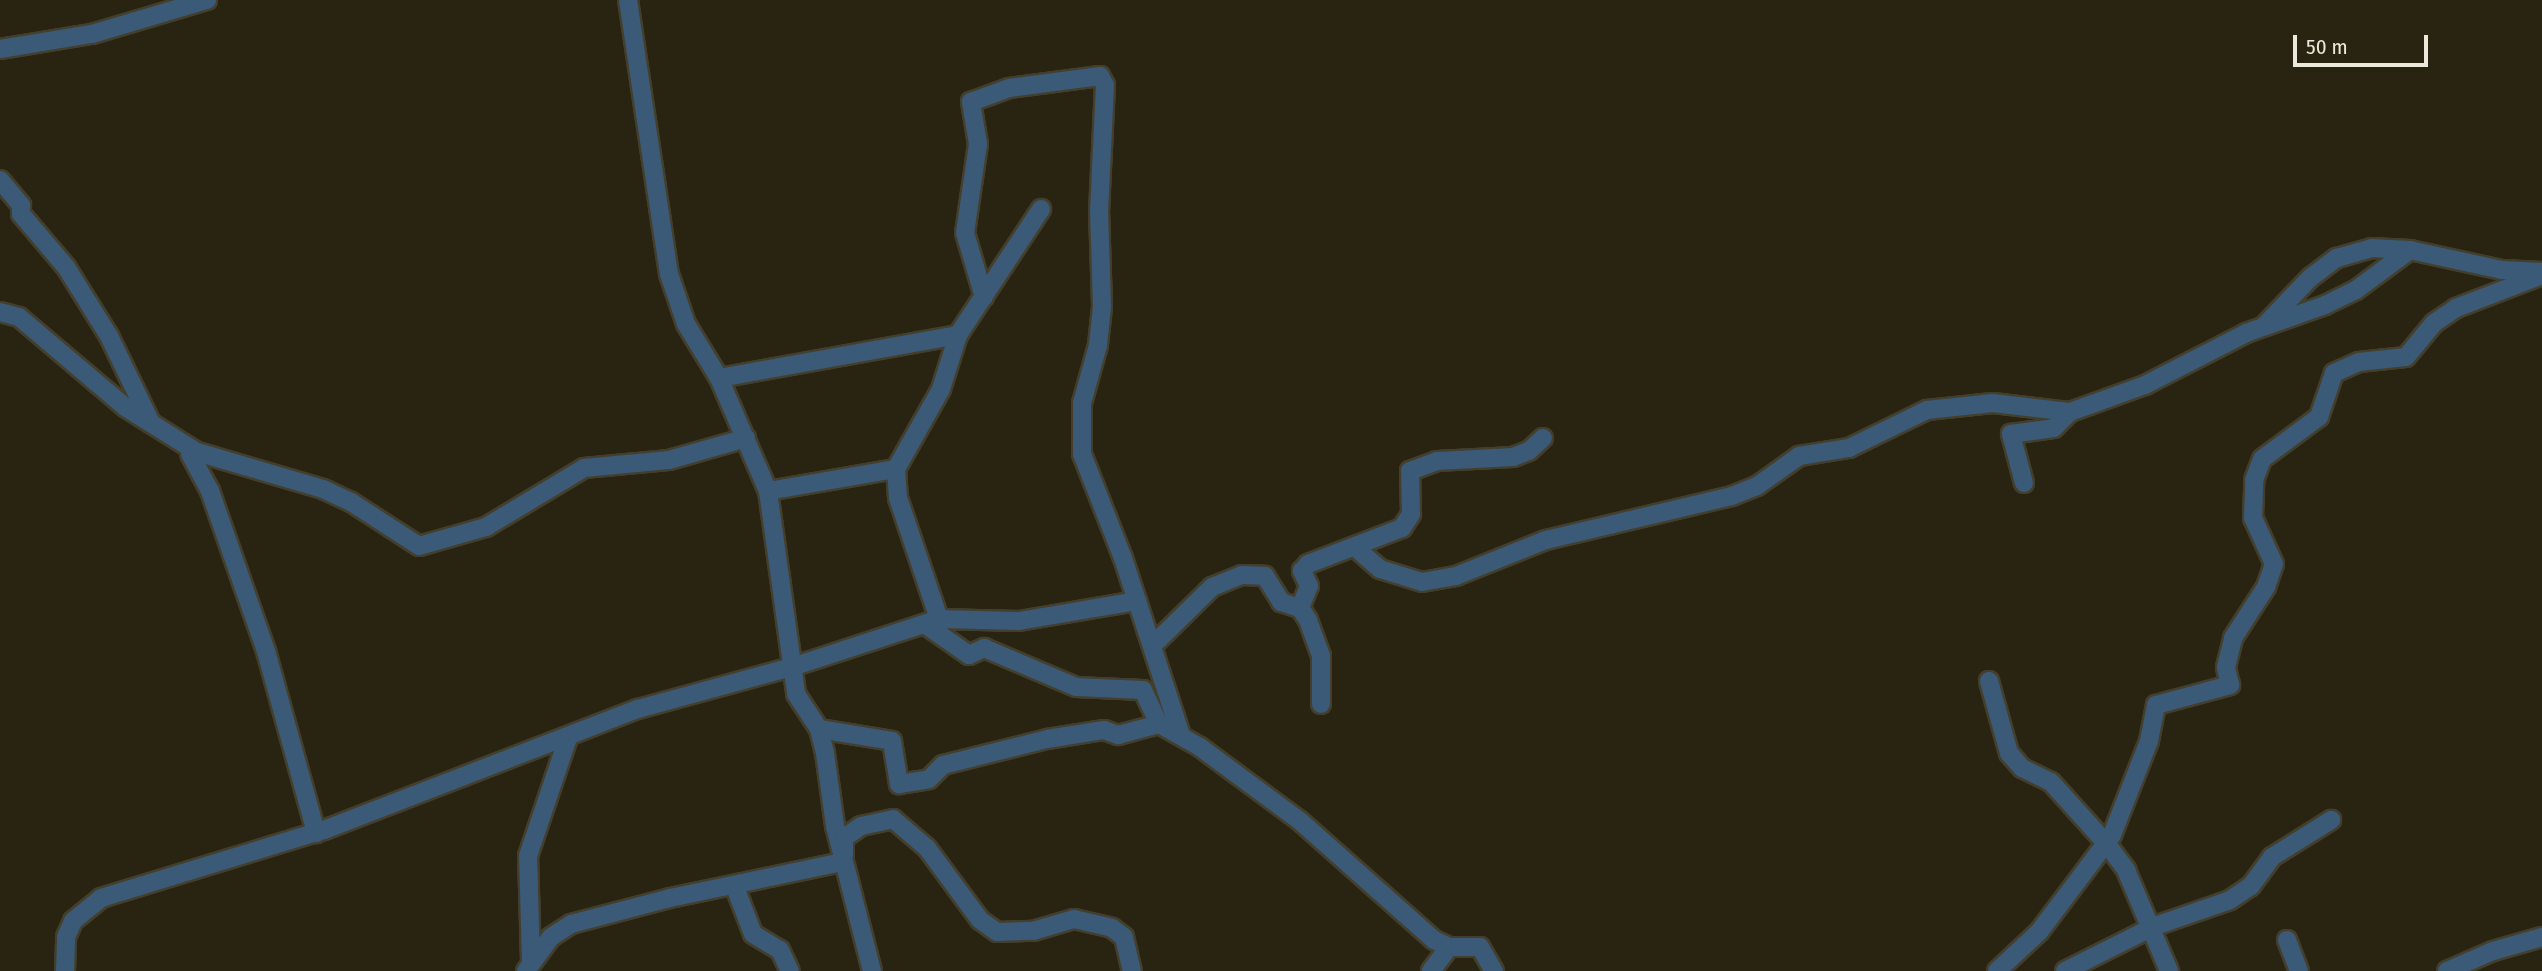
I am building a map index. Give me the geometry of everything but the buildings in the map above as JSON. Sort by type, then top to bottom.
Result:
[{"type":"street","points":[[1,51],[92,34],[207,0]]},
{"type":"street","points":[[628,0],[670,274],[686,324],[719,378],[768,491],[795,666],[796,694],[818,729],[843,863],[872,971]]},
{"type":"street","points":[[984,297],[965,233],[978,144],[971,102],[1009,88],[1100,76],[1105,85],[1099,210],[1102,307],[1098,345],[1082,403],[1082,454],[1153,645],[1181,735]]},
{"type":"street","points":[[0,180],[21,205],[21,214],[66,267],[109,335],[153,426]]},
{"type":"street","points":[[0,206],[21,205]]},
{"type":"street","points":[[1041,209],[958,335],[941,389],[896,469],[898,498],[932,622],[969,655],[984,648],[1076,687],[1143,690],[1158,724],[1181,735],[1300,821],[1434,940],[1449,947],[1480,947],[1494,971]]},
{"type":"street","points":[[2264,326],[2310,278],[2337,257],[2372,248],[2410,250],[2502,270],[2542,274]]},
{"type":"street","points":[[2024,483],[2011,434],[2054,428],[2070,412],[2145,385],[2264,326],[2356,290],[2410,250]]},
{"type":"street","points":[[1997,971],[2039,932],[2106,842],[2149,741],[2156,705],[2230,685],[2226,667],[2233,638],[2266,587],[2274,564],[2253,518],[2254,480],[2262,459],[2319,417],[2334,373],[2359,362],[2406,357],[2434,323],[2456,308],[2542,274]]},
{"type":"street","points":[[0,312],[19,317],[153,426],[197,452],[337,495],[419,546],[486,527],[584,468],[669,460],[746,438]]},
{"type":"street","points":[[719,378],[958,335]]},
{"type":"street","points":[[1357,549],[1381,569],[1422,582],[1456,576],[1546,540],[1732,496],[1757,486],[1799,456],[1849,448],[1927,410],[1993,404],[2070,412]]},
{"type":"street","points":[[1321,704],[1321,656],[1300,608],[1309,586],[1304,567],[1336,551],[1357,549],[1402,528],[1410,514],[1410,471],[1437,461],[1513,457],[1530,451],[1543,438]]},
{"type":"street","points":[[190,454],[210,491],[266,651],[316,833]]},
{"type":"street","points":[[768,491],[896,469]]},
{"type":"street","points":[[1153,645],[1212,587],[1242,575],[1265,576],[1281,602],[1300,608]]},
{"type":"street","points":[[65,971],[66,937],[73,921],[101,898],[316,833],[674,696],[795,666],[932,622],[1019,621],[1137,601]]},
{"type":"street","points":[[1989,681],[2009,753],[2022,768],[2051,782],[2106,842],[2126,870],[2148,929],[2169,971]]},
{"type":"street","points":[[818,729],[892,741],[899,784],[929,779],[943,765],[1047,739],[1104,730],[1118,735],[1158,724]]},
{"type":"street","points":[[529,966],[528,856],[568,738]]},
{"type":"street","points":[[843,863],[844,838],[861,826],[893,819],[927,848],[980,920],[992,929],[1006,934],[1032,931],[1074,919],[1112,928],[1124,937],[1132,971]]},
{"type":"street","points":[[2065,971],[2148,929],[2230,900],[2251,886],[2272,857],[2331,820]]},
{"type":"street","points":[[529,966],[551,937],[571,925],[681,895],[735,887],[843,863]]},
{"type":"street","points":[[735,887],[753,934],[780,950],[790,971]]},
{"type":"street","points":[[2447,971],[2493,951],[2542,937]]},
{"type":"street","points":[[2287,940],[2299,971]]},
{"type":"street","points":[[1431,971],[1449,947]]}]
